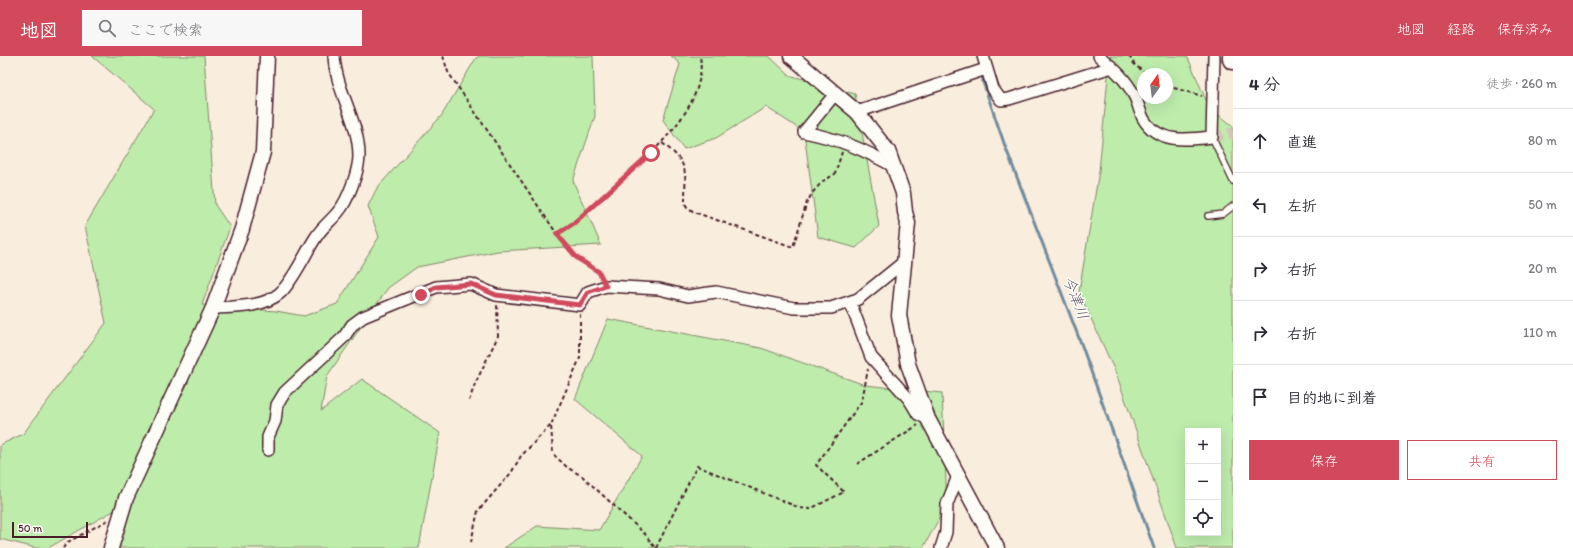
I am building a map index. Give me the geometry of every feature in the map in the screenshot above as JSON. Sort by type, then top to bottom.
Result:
[{"type":"street","points":[[112,548],[126,498],[213,308],[242,229],[263,152],[267,56]]},
{"type":"street","points":[[213,308],[249,306],[279,293],[318,235],[339,211],[351,185],[359,157],[356,133],[351,114],[344,98],[334,56]]},
{"type":"street","points":[[342,56],[344,98]]},
{"type":"street","points":[[791,56],[857,112],[888,151],[903,192],[905,212],[908,223],[899,316],[908,364],[928,419],[997,548]]},
{"type":"street","points":[[983,56],[993,89],[1001,100],[1009,99],[1112,67]]},
{"type":"street","points":[[1099,56],[1112,67],[1135,95],[1143,119],[1162,136],[1173,139],[1212,137],[1214,56]]},
{"type":"street","points":[[857,112],[986,69]]},
{"type":"street","points":[[835,94],[804,132],[849,143],[893,166]]},
{"type":"street","points":[[268,450],[268,437],[275,421],[277,405],[285,392],[344,337],[352,325],[363,317],[436,287],[471,284],[496,295],[580,305],[588,292],[606,286],[659,289],[688,296],[716,292],[782,306],[811,309],[831,308],[858,299],[905,261]]},
{"type":"street","points":[[850,302],[871,357],[909,399],[918,414],[928,419]]},
{"type":"street","points":[[941,548],[946,532],[947,504],[958,476]]},
{"type":"lane","points":[[1212,137],[1233,181]]},
{"type":"lane","points":[[1208,216],[1223,214],[1233,206]]},
{"type":"path","points":[[443,56],[448,72],[557,234],[577,258],[599,272],[606,286]]},
{"type":"path","points":[[557,234],[574,223],[662,143],[684,112],[701,79],[700,56]]},
{"type":"path","points":[[1129,56],[1139,68]]},
{"type":"path","points":[[1173,88],[1213,99]]},
{"type":"path","points":[[662,143],[682,160],[685,170],[685,203],[687,207],[694,212],[793,248],[807,202],[813,192],[823,181],[835,174],[842,150],[849,143]]},
{"type":"path","points":[[469,401],[475,384],[498,336],[498,309],[496,295]]},
{"type":"path","points":[[471,542],[478,511],[512,473],[521,456],[551,425],[580,358],[580,305]]},
{"type":"path","points":[[551,425],[553,454],[559,461],[582,476],[645,534],[655,548],[697,466],[800,508],[810,509],[844,492],[816,465],[862,401],[871,357]]},
{"type":"path","points":[[857,464],[928,419]]},
{"type":"path","points":[[63,548],[68,542],[101,522],[121,515]]},
{"type":"green space","points":[[92,56],[204,56],[215,205],[230,227],[202,305],[276,311],[304,316],[337,304],[379,237],[368,206],[377,188],[442,115],[476,58],[480,56],[593,56],[595,116],[573,181],[601,245],[498,251],[417,267],[388,288],[327,376],[321,411],[362,379],[440,433],[419,548],[117,548],[115,510],[48,548],[36,548],[0,539],[0,445],[23,434],[106,323],[85,226],[154,109]]},
{"type":"green space","points":[[671,56],[769,56],[789,75],[855,94],[879,226],[856,248],[818,237],[804,132],[766,107],[716,138],[684,149],[663,120],[680,64]]},
{"type":"green space","points":[[1110,56],[1184,56],[1188,58],[1209,107],[1233,126],[1233,548],[1177,548],[1117,376],[1079,292],[1099,171]]},
{"type":"green space","points":[[608,319],[761,348],[865,385],[942,393],[947,504],[923,548],[504,548],[537,526],[599,530],[642,456],[575,399]]},
{"type":"waterway","name":"今津川","points":[[982,72],[983,82],[1005,146],[1082,346],[1154,548]]},
{"type":"tunnel","points":[[1212,137],[1233,133]]},
{"type":"route","points":[[421,295],[436,287],[471,284],[496,295],[580,305],[588,292],[606,286],[599,272],[577,258],[557,234],[574,223],[651,153]]}]
